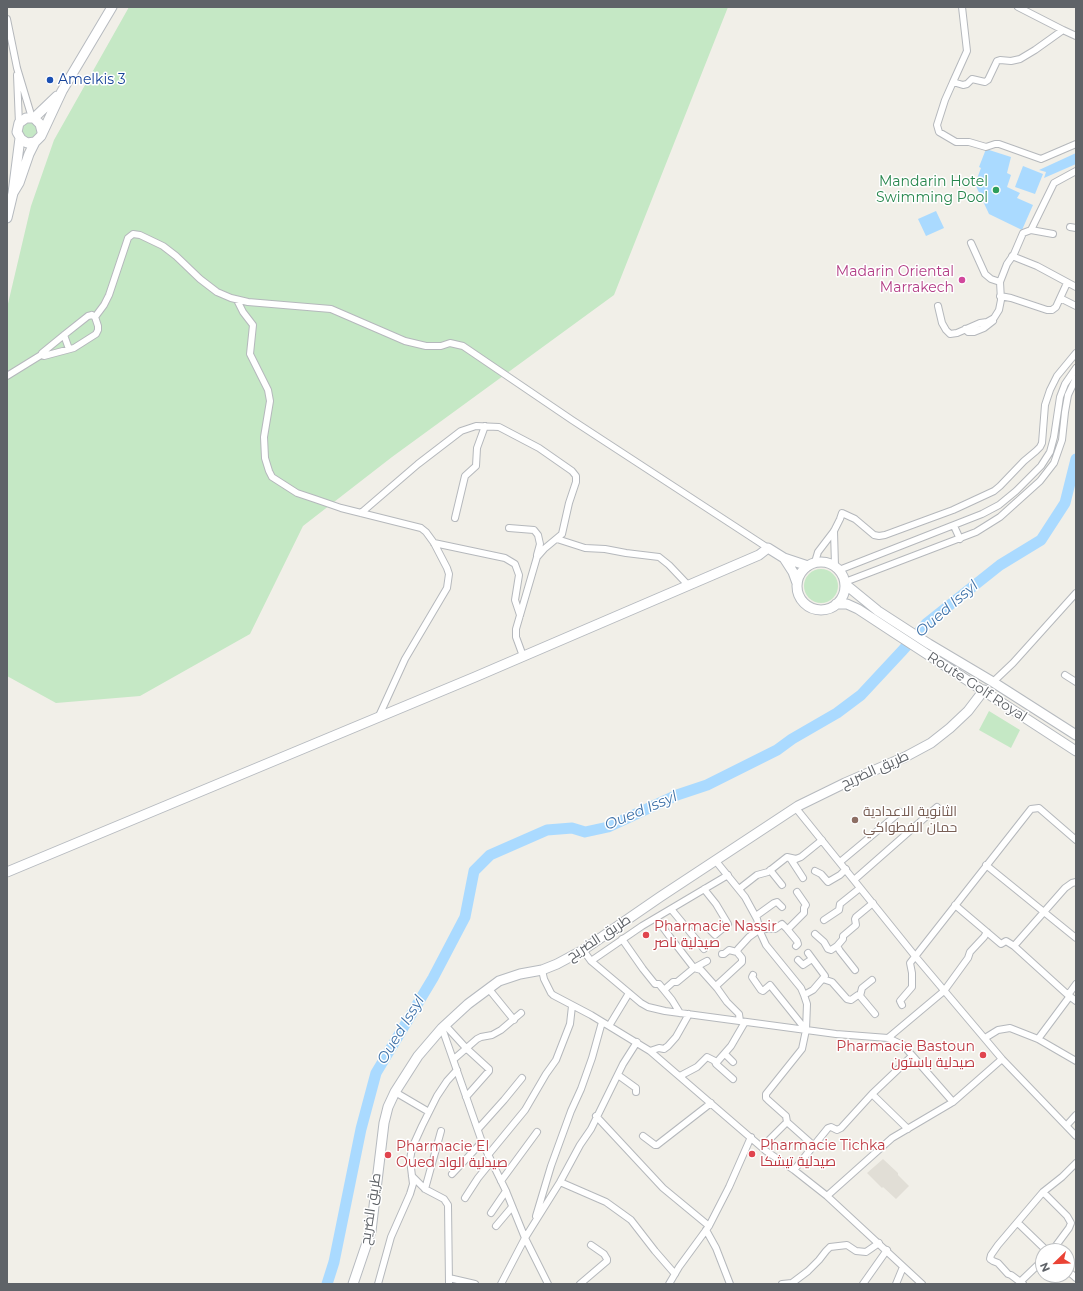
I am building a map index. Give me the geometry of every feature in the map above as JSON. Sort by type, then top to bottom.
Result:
[{"type":"street","points":[[13,193],[19,183],[29,154],[35,142],[40,137],[62,91],[112,7]]},
{"type":"street","points":[[962,7],[967,51],[945,100],[937,124],[939,132],[956,142],[969,142],[986,147],[999,144],[1041,159],[1076,144]]},
{"type":"street","points":[[1018,7],[1076,36]]},
{"type":"street","points":[[7,19],[17,68],[33,118],[40,124],[42,132]]},
{"type":"street","points":[[953,82],[963,85],[967,84],[972,79],[985,82],[988,80],[997,61],[1011,61],[1020,59],[1063,30]]},
{"type":"street","points":[[7,218],[13,193],[20,138],[17,131],[19,124],[17,68]]},
{"type":"street","points":[[19,124],[25,118],[33,118],[62,91]]},
{"type":"street","points":[[20,138],[26,142],[35,142]]},
{"type":"street","points":[[1031,230],[1054,183],[1076,171]]},
{"type":"street","points":[[938,306],[942,324],[950,334],[965,330],[980,323],[987,322],[994,318],[998,310],[1000,282],[1007,264],[1023,233],[1031,230],[1053,234]]},
{"type":"street","points":[[95,317],[109,295],[128,238],[133,234],[140,235],[163,246],[200,279],[217,292],[231,298],[248,302],[331,309],[405,341],[426,346],[441,346],[450,343],[463,346],[554,409],[784,558],[811,564],[826,562],[837,568],[954,526],[987,512],[1005,501],[1027,482],[1044,463],[1050,452],[1053,443],[1058,403],[1061,392],[1076,368]]},
{"type":"street","points":[[971,243],[985,274],[991,279],[1000,282]]},
{"type":"street","points":[[1012,256],[1037,266],[1076,287]]},
{"type":"street","points":[[1000,296],[1011,298],[1047,310],[1052,310],[1056,307],[1067,283]]},
{"type":"street","points":[[1060,298],[1076,306]]},
{"type":"street","points":[[237,300],[243,312],[253,324],[250,354],[268,390],[270,401],[264,437],[266,458],[272,477],[297,493],[341,508],[420,528],[426,532],[434,543],[447,568],[449,574],[447,588],[405,659],[379,716]]},
{"type":"street","points":[[7,376],[41,355],[88,316],[92,315],[95,317]]},
{"type":"street","points":[[41,355],[43,356],[69,349],[97,332],[98,326],[95,317]]},
{"type":"street","points":[[64,335],[69,349]]},
{"type":"street","points":[[834,531],[837,568],[845,583],[843,595],[836,604],[830,608],[823,610],[816,609],[809,607],[804,602],[797,590],[797,583],[802,570],[811,564],[834,531],[842,513],[861,523],[874,535],[879,536],[953,510],[994,491],[1040,447],[1043,436],[1044,405],[1057,376],[1076,353]]},
{"type":"street","points":[[845,583],[976,532],[990,524],[1008,510],[1040,481],[1052,466],[1060,446],[1066,404],[1070,390],[1076,378]]},
{"type":"street","points":[[361,513],[418,464],[461,431],[476,426],[499,426],[532,445],[572,471],[576,476],[576,482],[569,503],[562,534],[544,548],[537,557]]},
{"type":"street","points":[[455,518],[465,476],[476,466],[477,448],[485,426]]},
{"type":"street","points":[[971,519],[976,532]]},
{"type":"street","points":[[954,526],[960,539]]},
{"type":"street","points":[[509,528],[534,530],[538,535],[540,544],[516,634],[523,656]]},
{"type":"street","points":[[557,539],[584,548],[605,549],[659,557],[688,585]]},
{"type":"street","points":[[434,543],[505,558],[515,564],[519,575],[515,600],[520,615]]},
{"type":"street","points":[[7,872],[523,656],[759,555],[768,548]]},
{"type":"street","points":[[892,549],[897,562]]},
{"type":"street","points":[[784,558],[797,583]]},
{"type":"street","name":"Route Golf Royal","points":[[845,583],[870,606],[897,624],[993,682],[1076,735]]},
{"type":"street","points":[[993,682],[1013,663],[1076,593]]},
{"type":"street","name":"Route Golf Royal","points":[[836,604],[847,604],[853,606],[1076,751]]},
{"type":"street","points":[[1065,675],[1076,682]]},
{"type":"street","name":"طريق الضريح","points":[[353,1284],[371,1231],[384,1123],[388,1107],[395,1092],[418,1056],[444,1027],[468,1004],[499,981],[542,970],[583,950],[795,807],[827,791],[905,757],[931,743],[968,711],[984,690]]},
{"type":"street","points":[[795,807],[915,956],[984,1038],[1002,1059],[1076,1136]]},
{"type":"street","points":[[854,880],[937,807]]},
{"type":"street","points":[[902,1005],[900,1001],[912,987],[910,963],[1031,809],[1039,808],[1076,840]]},
{"type":"street","points":[[840,862],[900,812]]},
{"type":"street","points":[[740,889],[757,875],[763,874],[770,870],[787,857],[799,859],[822,840]]},
{"type":"street","points":[[790,858],[804,878]]},
{"type":"street","points":[[715,860],[740,889],[756,916],[766,946],[798,985],[804,995],[807,1004],[804,1042],[799,1053],[766,1094],[766,1098],[786,1116],[787,1122],[814,1146]]},
{"type":"street","points":[[986,865],[1076,938]]},
{"type":"street","points":[[815,871],[821,874],[828,882],[840,875],[846,869]]},
{"type":"street","points":[[770,870],[782,885]]},
{"type":"street","points":[[591,961],[622,939],[728,875]]},
{"type":"street","points":[[1014,946],[1068,886],[1076,882]]},
{"type":"street","points":[[824,920],[839,910],[840,904],[860,888]]},
{"type":"street","points":[[704,889],[716,904],[728,924],[715,934]]},
{"type":"street","points":[[787,929],[805,912],[804,908],[806,905],[797,892]]},
{"type":"street","points":[[756,916],[774,902],[777,902],[782,907]]},
{"type":"street","points":[[815,934],[824,942],[828,949],[831,950],[844,939],[843,936],[856,925],[856,917],[873,903]]},
{"type":"street","points":[[955,905],[1001,944],[1006,942],[1014,946],[1076,1001]]},
{"type":"street","points":[[671,909],[704,949]]},
{"type":"street","points":[[656,918],[694,968],[701,970],[716,986],[727,1002],[739,1014],[742,1022],[726,1054],[715,1062]]},
{"type":"street","points":[[737,952],[749,937],[760,929],[775,929],[782,924],[798,941],[796,946]]},
{"type":"street","points":[[709,929],[719,940]]},
{"type":"street","points":[[888,1038],[944,991],[968,958],[970,952],[987,932]]},
{"type":"street","points":[[622,939],[656,984],[659,984],[672,1000],[680,1013]]},
{"type":"street","points":[[837,946],[855,970]]},
{"type":"street","points":[[583,950],[591,961],[640,1004],[648,1007],[742,1022],[836,1034],[888,1038],[903,1045],[953,1102]]},
{"type":"street","points":[[716,986],[742,962],[742,958],[737,952],[730,950],[722,954]]},
{"type":"street","points":[[804,995],[813,990],[825,976],[808,954]]},
{"type":"street","points":[[798,960],[802,965],[812,959]]},
{"type":"street","points":[[664,990],[673,982],[677,982],[694,968],[707,961]]},
{"type":"street","points":[[542,970],[544,979],[551,993],[650,1051],[766,1151],[794,1170],[827,1196],[922,1284]]},
{"type":"street","points":[[754,975],[752,977],[761,990],[763,991],[770,985],[806,1030]]},
{"type":"street","points":[[822,980],[832,982],[846,999],[851,1000],[858,995],[860,996]]},
{"type":"street","points":[[860,996],[862,988],[872,980]]},
{"type":"street","points":[[1038,1039],[1076,984]]},
{"type":"street","points":[[488,988],[514,1020]]},
{"type":"street","points":[[609,1026],[629,993]]},
{"type":"street","points":[[860,996],[875,1014]]},
{"type":"street","points":[[488,1155],[525,1110],[556,1060],[570,1024],[572,1006]]},
{"type":"street","points":[[454,1060],[466,1048],[481,1037],[492,1035],[501,1030],[521,1013]]},
{"type":"street","points":[[650,1051],[659,1048],[664,1049],[668,1046],[676,1037],[689,1014]]},
{"type":"street","points":[[535,1222],[551,1166],[592,1058],[602,1022]]},
{"type":"street","points":[[444,1027],[489,1069],[489,1071],[466,1097]]},
{"type":"street","points":[[444,1027],[482,1142],[506,1192],[525,1238],[548,1284]]},
{"type":"street","points":[[984,1038],[998,1030],[1010,1028],[1038,1039],[1076,1062]]},
{"type":"street","points":[[501,1284],[525,1238],[591,1129],[596,1116],[623,1064],[637,1042]]},
{"type":"street","points":[[726,1054],[733,1062]]},
{"type":"street","points":[[794,1170],[828,1128],[832,1127],[837,1130],[841,1128],[872,1094],[912,1056]]},
{"type":"street","points":[[680,1076],[697,1067],[708,1057],[733,1079]]},
{"type":"street","points":[[827,1196],[892,1138],[953,1102],[1002,1059]]},
{"type":"street","points":[[378,1284],[391,1237],[410,1194],[412,1184],[410,1160],[412,1148],[437,1096],[447,1081],[457,1070]]},
{"type":"street","points":[[618,1075],[636,1088],[636,1092]]},
{"type":"street","points":[[478,1129],[522,1078]]},
{"type":"street","points":[[395,1092],[429,1112]]},
{"type":"street","points":[[872,1094],[908,1129]]},
{"type":"street","points":[[643,1136],[657,1145],[711,1103]]},
{"type":"street","points":[[1067,1125],[1076,1115]]},
{"type":"street","points":[[596,1116],[663,1188],[708,1228],[730,1284]]},
{"type":"street","points":[[762,1147],[787,1122]]},
{"type":"street","points":[[425,1189],[441,1131]]},
{"type":"street","points":[[501,1181],[537,1132]]},
{"type":"street","points":[[669,1284],[708,1228],[729,1187],[751,1137]]},
{"type":"street","points":[[452,1174],[482,1142]]},
{"type":"street","points":[[466,1198],[478,1178],[492,1162]]},
{"type":"street","points":[[1035,1269],[1022,1283],[1008,1274],[998,1263],[990,1258],[998,1245],[1043,1192],[1062,1177],[1076,1162]]},
{"type":"street","points":[[412,1175],[425,1189],[444,1199],[448,1205],[449,1281],[475,1284]]},
{"type":"street","points":[[560,1182],[606,1202],[631,1220],[655,1251],[676,1274]]},
{"type":"street","points":[[491,1213],[506,1192]]},
{"type":"street","points":[[1043,1192],[1068,1216],[1071,1222],[1069,1228],[1058,1243]]},
{"type":"street","points":[[496,1226],[512,1207]]},
{"type":"street","points":[[1018,1223],[1039,1243]]},
{"type":"street","points":[[782,1284],[791,1283],[808,1271],[830,1247],[847,1245],[856,1251],[866,1252],[879,1243]]},
{"type":"street","points":[[580,1284],[607,1261],[604,1254],[591,1245]]},
{"type":"street","points":[[863,1284],[887,1250]]},
{"type":"street","points":[[896,1284],[903,1267]]},
{"type":"shaded area","points":[[883,1159],[909,1186],[896,1199],[867,1173]]},
{"type":"green space","points":[[129,7],[728,7],[614,295],[392,457],[303,526],[250,634],[140,696],[56,703],[7,676],[7,308],[31,206],[54,140]]},
{"type":"green space","points":[[27,122],[33,122],[38,127],[36,136],[33,138],[27,138],[22,133],[22,127]]},
{"type":"green space","points":[[818,569],[824,569],[828,570],[835,576],[838,586],[837,593],[831,600],[824,603],[818,603],[814,602],[807,596],[804,589],[804,583],[805,579],[811,572]]},
{"type":"green space","points":[[989,711],[1020,730],[1011,748],[979,730]]},
{"type":"water","name":"Mandarin Hotel Swimming Pool","points":[[986,149],[1011,157],[1007,173],[1011,175],[1007,187],[1020,193],[1017,198],[1033,205],[1022,230],[989,214],[975,184],[981,168],[979,167]]},
{"type":"water","points":[[1076,153],[1076,164],[1044,178],[1046,172],[1039,170]]},
{"type":"water","points":[[1023,166],[1043,174],[1035,194],[1015,187]]},
{"type":"water","points":[[936,211],[944,228],[926,236],[918,219]]},
{"type":"waterway","name":"Oued Issyl","points":[[327,1284],[334,1262],[361,1129],[376,1073],[433,978],[465,917],[474,871],[490,855],[547,830],[572,828],[585,832],[608,827],[677,795],[707,785],[777,750],[792,739],[837,713],[861,695],[927,623],[1000,565],[1041,540],[1065,503],[1076,459]]},
{"type":"place","name":"Amelkis 3","points":[[50,80]]},
{"type":"place","name":"Mandarin Hotel Swimming Pool","points":[[996,190]]},
{"type":"place","name":"Madarin Oriental Marrakech","points":[[962,280]]},
{"type":"place","name":"الثانوية الاعدادية حمان الفطواكي","points":[[855,820]]},
{"type":"place","name":"Pharmacie Nassir صيدلية ناصر","points":[[646,935]]},
{"type":"place","name":"Pharmacie Bastoun صيدلية باستون","points":[[983,1055]]},
{"type":"place","name":"Pharmacie Tichka صيدلية تيشكا","points":[[752,1154]]},
{"type":"place","name":"Pharmacie El Oued صيدلية الواد","points":[[388,1155]]}]
